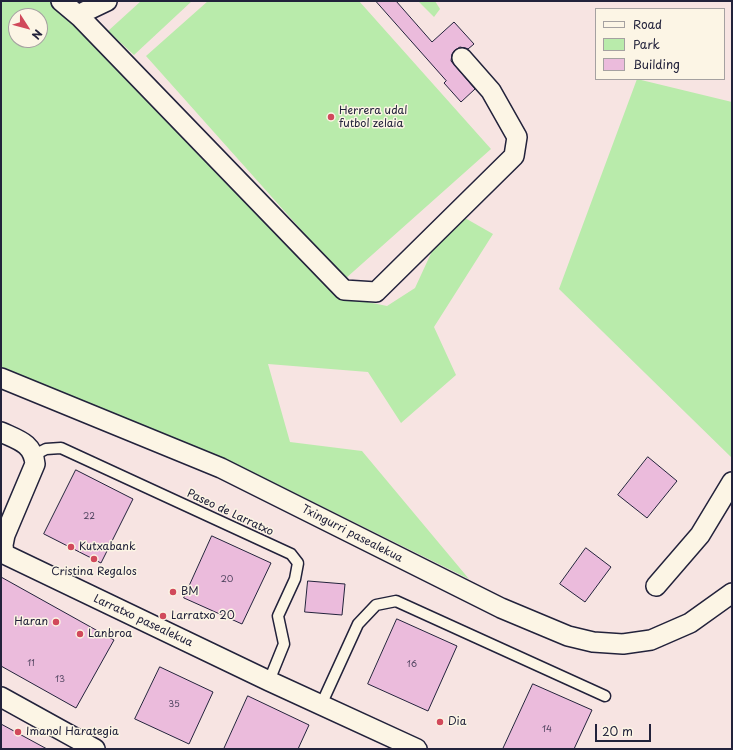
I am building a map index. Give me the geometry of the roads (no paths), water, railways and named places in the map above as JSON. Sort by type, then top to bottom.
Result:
[{"type":"street","points":[[61,1],[80,17],[344,290],[376,292],[514,156],[517,137],[491,91],[462,58]]},
{"type":"street","points":[[80,17],[84,12],[107,1]]},
{"type":"street","name":"Txingurri pasealekua","points":[[1,378],[221,468],[501,608],[568,636],[593,642],[623,644],[651,640],[673,632],[732,593]]},
{"type":"street","points":[[1,432],[30,447],[34,455]]},
{"type":"street","name":"Larratxo pasealekua","points":[[34,455],[35,464],[5,535],[3,545],[4,554],[269,681],[417,749]]},
{"type":"street","points":[[656,586],[700,535],[732,482]]},
{"type":"street","name":"Txingurri pasealekua","points":[[705,612],[732,586]]},
{"type":"street","points":[[1,697],[95,749]]},
{"type":"lane","name":"Paseo de Larratxo","points":[[34,455],[46,449],[61,448],[291,554],[298,563],[297,571],[295,579],[278,616],[284,644],[269,681]]},
{"type":"lane","points":[[321,705],[358,624],[376,605],[396,601],[605,696]]},
{"type":"place","name":"Herrera udal futbol zelaia","points":[[331,117]]},
{"type":"place","name":"Kutxabank","points":[[71,547]]},
{"type":"place","name":"Cristina Regalos","points":[[94,559]]},
{"type":"place","name":"BM","points":[[173,592]]},
{"type":"place","name":"Larratxo 20","points":[[163,616]]},
{"type":"place","name":"Haran","points":[[56,622]]},
{"type":"place","name":"Lanbroa","points":[[80,634]]},
{"type":"place","name":"Dia","points":[[440,722]]},
{"type":"place","name":"Imanol Harategia","points":[[18,732]]}]
